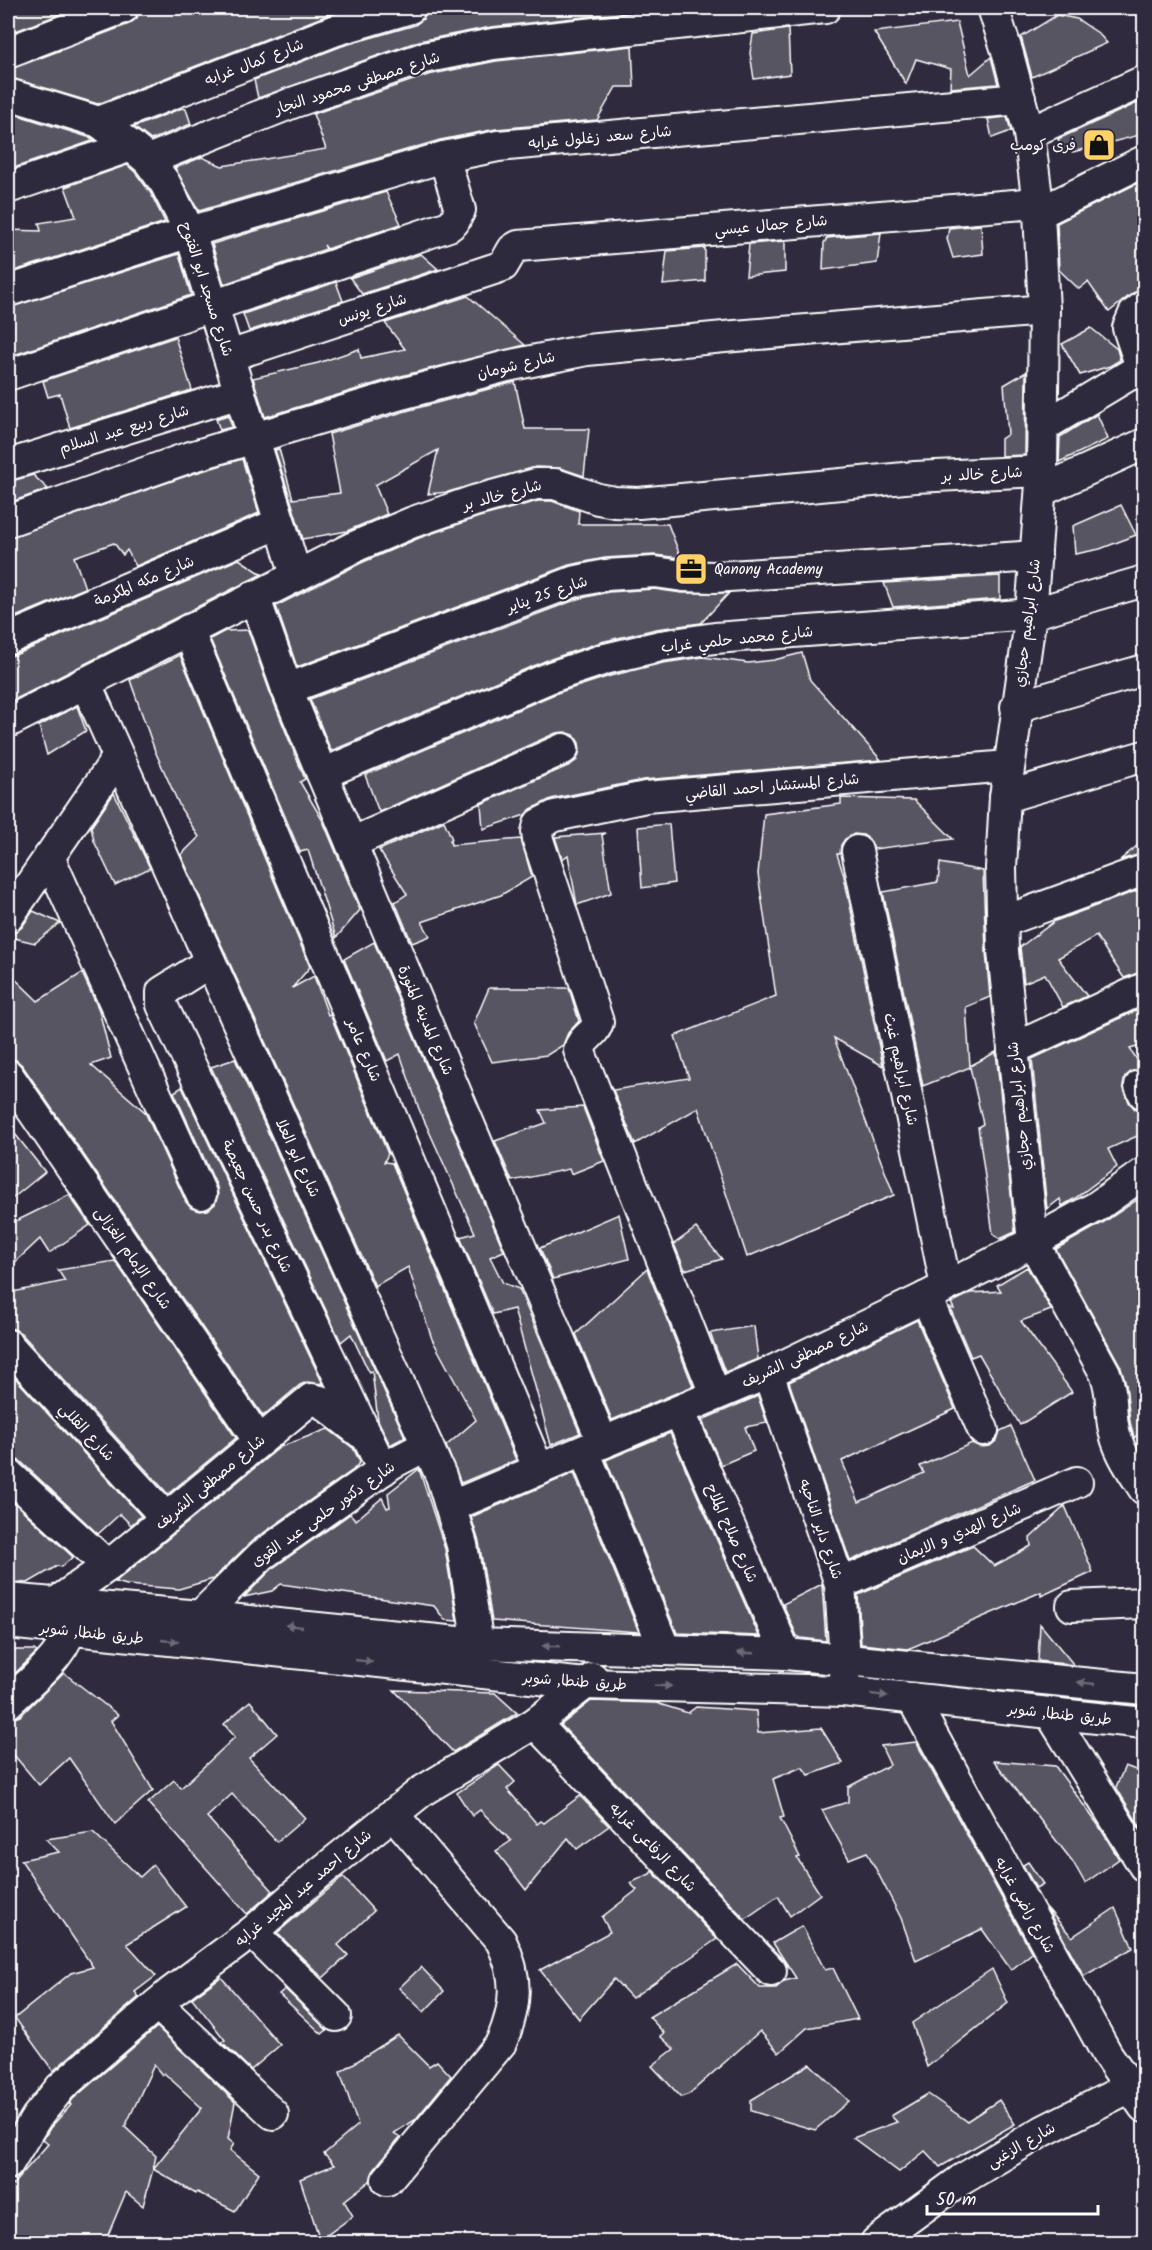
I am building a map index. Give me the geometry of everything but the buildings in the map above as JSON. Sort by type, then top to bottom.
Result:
[{"type":"street","points":[[8,52],[123,8]]},
{"type":"street","name":"شارع كمال غرابه","points":[[99,122],[336,30],[410,8]]},
{"type":"street","name":"شارع مصطفى محمود النجار","points":[[8,188],[139,153],[423,58],[493,44],[825,8]]},
{"type":"street","name":"شارع ابراهيم حجازي","points":[[993,8],[1029,133],[1038,208],[1044,310],[1044,426],[1036,556],[1008,766],[1001,868],[1003,951],[1033,1242]]},
{"type":"street","points":[[1029,133],[1144,81]]},
{"type":"street","name":"شارع مسجد ابو الفتوح","points":[[8,94],[99,122],[139,153],[165,183],[190,232],[296,575]]},
{"type":"street","name":"شارع سعد زغلول غرابه","points":[[8,291],[190,232],[444,157],[498,146],[1020,99]]},
{"type":"street","points":[[8,375],[449,226],[454,222],[460,210],[444,157]]},
{"type":"street","points":[[1038,208],[1144,161]]},
{"type":"street","name":"شارع جمال عيسي","points":[[509,255],[518,246],[1038,208]]},
{"type":"street","name":"شارع يونس","points":[[229,356],[503,266],[509,255]]},
{"type":"street","name":"شارع شومان","points":[[8,521],[254,437],[507,366],[587,350],[1044,310]]},
{"type":"street","points":[[1044,426],[1143,370],[1130,335],[1137,313]]},
{"type":"street","name":"شارع ربيع عبد السلام","points":[[8,465],[240,393]]},
{"type":"street","points":[[1041,481],[1144,444]]},
{"type":"street","name":"شارع خالد بر","points":[[8,722],[354,547],[413,522],[474,501],[536,484],[555,484],[598,499],[639,503],[915,477],[1041,481]]},
{"type":"street","name":"شارع مكه المكرمة","points":[[8,639],[280,523]]},
{"type":"street","name":"شارع 25 يناير","points":[[287,689],[573,582],[606,575],[655,572],[714,577],[1036,556]]},
{"type":"street","name":"شارع محمد حلمي غراب","points":[[322,774],[551,677],[605,659],[660,646],[715,638],[1030,614],[1144,581]]},
{"type":"street","name":"شارع المدينه المنورة","points":[[254,596],[287,689],[594,1447],[666,1650]]},
{"type":"street","name":"شارع عامر","points":[[188,630],[539,1470]]},
{"type":"street","points":[[1016,707],[1144,670]]},
{"type":"street","name":"شارع ابو العلا","points":[[85,682],[452,1506],[462,1545],[478,1644]]},
{"type":"street","points":[[351,843],[563,749]]},
{"type":"street","points":[[1005,797],[1144,756]]},
{"type":"street","points":[[8,917],[118,757]]},
{"type":"street","name":"شارع المستشار احمد القاضي","points":[[715,1394],[579,1050],[581,1042],[595,1031],[598,1022],[538,840],[539,824],[555,816],[646,797],[1008,766]]},
{"type":"street","name":"شارع ابراهيم غيث","points":[[857,851],[936,1292],[983,1430]]},
{"type":"street","points":[[49,857],[201,1194]]},
{"type":"street","points":[[1002,922],[1144,870]]},
{"type":"street","name":"شارع بدر حسن جعيصة","points":[[210,962],[162,992],[162,1005],[383,1470]]},
{"type":"street","points":[[1013,1049],[1144,988]]},
{"type":"street","name":"شارع الإمام الغزالى","points":[[8,1075],[260,1441]]},
{"type":"street","name":"شارع مصطفى الشريف","points":[[452,1506],[768,1373],[936,1292],[1033,1242],[1096,1207],[1144,1173]]},
{"type":"street","points":[[1033,1242],[1105,1373],[1112,1394],[1115,1435],[1135,1454],[1144,1489]]},
{"type":"street","name":"شارع القللي","points":[[8,1345],[166,1518]]},
{"type":"street","name":"شارع داير الناحيه","points":[[768,1373],[840,1584],[845,1660],[843,1691]]},
{"type":"street","name":"شارع مصطفى الشريف","points":[[68,1613],[108,1566],[305,1403],[316,1399],[366,1437]]},
{"type":"street","name":"شارع صلاح الملاح","points":[[679,1411],[786,1654]]},
{"type":"street","name":"شارع دكتور حلمى عبد القوى","points":[[200,1616],[262,1555],[383,1470],[427,1446]]},
{"type":"street","points":[[8,1474],[108,1566]]},
{"type":"street","name":"شارع الهدي و الايمان","points":[[840,1584],[1077,1482]]},
{"type":"street","points":[[1072,1606],[1144,1603]]},
{"type":"street","name":"طريق طنطا, شوبر","points":[[9,1604],[586,1684],[843,1691],[1144,1723]]},
{"type":"street","points":[[8,1703],[54,1659],[64,1646],[68,1613]]},
{"type":"street","name":"طريق طنطا, شوبر","points":[[68,1613],[200,1616],[478,1644],[786,1654],[1144,1689]]},
{"type":"street","name":"شارع احمد عبد المجيد غرابه","points":[[8,2164],[36,2118],[61,2087],[157,2004],[252,1932],[393,1814],[439,1780],[495,1749],[535,1723],[631,1649]]},
{"type":"street","name":"شارع راضى غرابه","points":[[912,1698],[1101,2043],[1139,2092]]},
{"type":"street","points":[[1050,1713],[1144,1866]]},
{"type":"street","name":"شارع الرفاعى غرابه","points":[[535,1723],[771,1971]]},
{"type":"street","points":[[387,2180],[501,2043],[512,2018],[515,1989],[510,1959],[501,1941],[393,1814]]},
{"type":"street","points":[[252,1932],[336,2016]]},
{"type":"street","points":[[157,2004],[273,2114]]},
{"type":"street","name":"شارع الزغبى","points":[[876,2242],[971,2174],[1043,2131],[1139,2092]]},
{"type":"place","name":"فرى كومب","points":[[1099,145]]},
{"type":"place","name":"Qanony Academy","points":[[691,569]]}]
